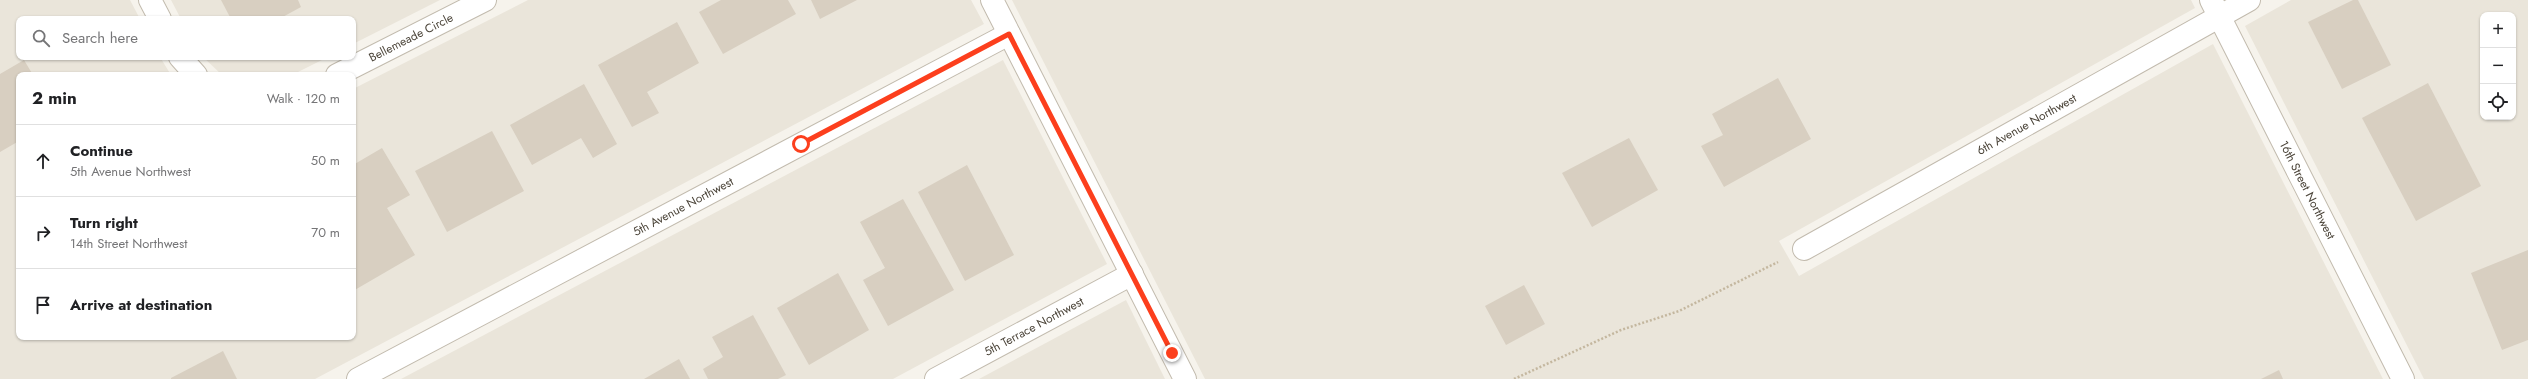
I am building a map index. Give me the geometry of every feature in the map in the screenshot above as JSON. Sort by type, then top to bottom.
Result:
[{"type":"street","points":[[150,0],[158,16]]},
{"type":"street","name":"Bellemeade Circle","points":[[343,72],[485,0]]},
{"type":"street","points":[[992,0],[1185,379]]},
{"type":"street","name":"6th Avenue Northwest","points":[[1804,249],[2216,8],[2249,0]]},
{"type":"street","name":"16th Street Northwest","points":[[2216,8],[2404,379]]},
{"type":"street","name":"5th Avenue Northwest","points":[[358,379],[1009,34]]},
{"type":"street","points":[[183,60],[193,72]]},
{"type":"street","name":"5th Terrace Northwest","points":[[936,379],[1132,274]]},
{"type":"path","points":[[1514,379],[1621,330],[1679,311],[1804,249]]},
{"type":"shaded area","points":[[0,0],[130,0],[138,16],[16,16],[16,60],[162,60],[169,72],[16,72],[16,340],[356,340],[356,87],[528,0],[971,0],[984,24],[315,379],[0,379]]},
{"type":"shaded area","points":[[171,0],[440,0],[356,42],[356,16],[179,16]]},
{"type":"shaded area","points":[[1012,0],[2191,0],[2195,8],[1779,241],[1799,276],[2213,44],[2383,379],[1205,379]]},
{"type":"shaded area","points":[[2291,0],[2528,0],[2528,379],[2424,379],[2245,26]]},
{"type":"shaded area","points":[[206,60],[322,60],[298,72],[219,72]]},
{"type":"shaded area","points":[[1003,60],[1107,264],[893,379],[401,379]]},
{"type":"shaded area","points":[[1126,300],[1165,379],[979,379]]},
{"type":"building","points":[[221,0],[298,0],[301,7],[284,16],[229,16]]},
{"type":"building","points":[[721,0],[788,0],[796,14],[723,54],[699,12]]},
{"type":"building","points":[[811,0],[857,0],[820,19]]},
{"type":"building","points":[[2353,0],[2358,0],[2391,65],[2342,89],[2308,22]]},
{"type":"building","points":[[677,22],[699,63],[647,92],[659,113],[632,127],[598,65]]},
{"type":"building","points":[[24,60],[31,72],[16,72],[16,143],[0,152],[0,74]]},
{"type":"building","points":[[1778,78],[1811,139],[1724,187],[1701,146],[1723,135],[1712,114]]},
{"type":"building","points":[[2428,83],[2481,186],[2416,221],[2362,118]]},
{"type":"building","points":[[584,84],[617,144],[593,158],[581,138],[532,165],[510,125]]},
{"type":"building","points":[[492,131],[524,191],[447,232],[415,171]]},
{"type":"building","points":[[1629,138],[1658,190],[1592,227],[1562,173]]},
{"type":"building","points":[[382,148],[410,195],[387,208],[415,255],[356,289],[356,163]]},
{"type":"building","points":[[967,165],[1014,255],[965,281],[918,192]]},
{"type":"building","points":[[903,199],[954,290],[888,326],[863,280],[885,268],[860,222]]},
{"type":"building","points":[[2528,250],[2528,340],[2502,350],[2471,273]]},
{"type":"building","points":[[838,273],[869,330],[809,365],[777,308]]},
{"type":"building","points":[[1524,285],[1545,324],[1506,345],[1485,306]]},
{"type":"building","points":[[753,315],[786,375],[778,379],[708,379],[703,369],[723,357],[712,337]]},
{"type":"building","points":[[223,351],[237,379],[171,379],[171,378]]},
{"type":"building","points":[[679,359],[690,379],[644,379]]},
{"type":"building","points":[[2279,370],[2283,379],[2261,379]]},
{"type":"route","points":[[801,144],[1009,34],[1172,353]]}]
